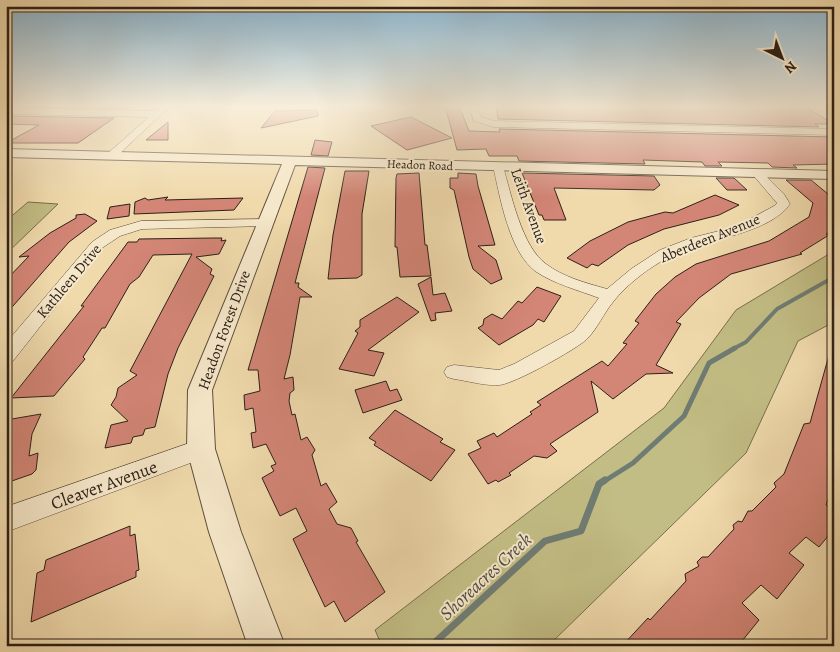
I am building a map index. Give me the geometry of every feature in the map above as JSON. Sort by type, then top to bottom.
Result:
[{"type":"street","points":[[111,156],[132,136]]},
{"type":"street","name":"Headon Road","points":[[6,153],[834,175]]},
{"type":"street","name":"Headon Forest Drive","points":[[267,646],[225,532],[201,449],[200,390],[264,223],[290,161]]},
{"type":"street","name":"Leith Avenue","points":[[498,166],[506,200],[526,250],[535,264],[609,296]]},
{"type":"street","name":"Aberdeen Avenue","points":[[454,372],[500,378],[521,369],[580,335],[609,296],[636,272],[665,254],[696,241],[740,230],[779,209],[784,204],[780,197],[757,173]]},
{"type":"street","name":"Kathleen Drive","points":[[6,356],[97,245],[115,233],[140,226],[264,223]]},
{"type":"street","name":"Cleaver Avenue","points":[[6,520],[201,449]]},
{"type":"shaded area","points":[[28,202],[58,204],[6,254],[6,221]]},
{"type":"shaded area","points":[[834,251],[834,322],[798,341],[746,453],[548,646],[382,646],[375,630],[664,408],[736,310]]},
{"type":"building","points":[[18,136],[87,136],[78,143],[8,142]]},
{"type":"building","points":[[150,136],[168,136],[168,140],[146,140]]},
{"type":"building","points":[[387,136],[452,138],[407,150]]},
{"type":"building","points":[[453,136],[834,137],[834,164],[793,165],[797,168],[772,167],[768,163],[718,162],[722,166],[705,166],[702,162],[643,160],[645,164],[519,161],[517,156],[489,156],[486,149],[457,150]]},
{"type":"building","points":[[315,140],[332,142],[328,156],[311,155]]},
{"type":"building","points":[[308,167],[325,168],[295,283],[299,283],[298,287],[312,297],[300,297],[284,379],[293,377],[294,390],[290,393],[289,401],[292,415],[295,414],[301,440],[307,437],[315,450],[312,455],[321,486],[326,483],[337,502],[329,509],[337,524],[351,528],[358,541],[356,542],[385,592],[345,622],[334,601],[325,607],[293,539],[307,531],[296,508],[280,516],[262,478],[274,471],[271,466],[276,464],[266,444],[253,448],[251,433],[256,432],[253,408],[245,410],[244,395],[260,391],[258,370],[248,370]]},
{"type":"building","points":[[345,171],[369,171],[362,214],[362,275],[357,278],[328,279],[333,235]]},
{"type":"building","points":[[419,173],[425,245],[427,245],[431,276],[400,277],[397,247],[395,247],[396,178],[397,174]]},
{"type":"building","points":[[458,173],[476,174],[495,245],[478,246],[496,260],[502,279],[491,284],[473,269],[469,257],[454,190],[450,188],[450,178],[458,178]]},
{"type":"building","points":[[522,173],[654,176],[660,185],[654,190],[554,188],[566,220],[544,220],[542,215],[539,215]]},
{"type":"building","points":[[716,178],[734,178],[747,190],[727,190]]},
{"type":"building","points":[[786,180],[811,180],[834,199],[834,229],[826,234],[829,235],[800,253],[802,254],[731,274],[699,298],[676,322],[681,324],[656,365],[673,373],[646,374],[613,399],[591,381],[598,412],[550,444],[557,451],[547,458],[534,456],[509,473],[511,475],[498,482],[496,480],[488,484],[468,454],[481,448],[477,441],[494,433],[497,437],[532,414],[530,412],[541,405],[537,402],[602,361],[608,366],[627,344],[623,343],[639,323],[635,321],[656,294],[675,277],[696,264],[769,241],[809,217],[813,203]]},
{"type":"building","points":[[715,195],[739,205],[719,215],[664,229],[628,245],[598,266],[592,264],[587,268],[567,258],[590,241],[628,222],[665,212],[673,213]]},
{"type":"building","points":[[168,197],[165,200],[243,198],[234,210],[134,214],[135,202],[145,198],[148,200]]},
{"type":"building","points":[[130,204],[129,216],[107,219],[110,207]]},
{"type":"building","points":[[85,214],[97,221],[69,242],[6,314],[6,280],[29,256],[19,257],[50,233],[76,218],[76,215]]},
{"type":"building","points":[[222,238],[221,241],[226,240],[219,254],[196,257],[212,269],[210,274],[214,276],[178,348],[168,374],[155,427],[145,429],[143,435],[133,437],[131,443],[105,448],[111,425],[128,421],[111,405],[116,397],[118,388],[137,375],[130,371],[192,254],[153,255],[139,277],[130,284],[105,328],[102,328],[83,357],[85,359],[54,396],[11,398],[84,306],[81,306],[128,242],[137,242],[139,239]]},
{"type":"building","points":[[431,277],[433,295],[445,293],[452,311],[435,313],[436,320],[431,321],[418,284]]},
{"type":"building","points":[[537,287],[561,296],[544,322],[538,319],[533,325],[499,345],[478,328],[483,325],[484,319],[492,314],[502,319],[518,301],[522,303]]},
{"type":"building","points":[[397,297],[419,312],[368,350],[384,353],[374,376],[339,369],[358,333],[355,331],[360,327],[360,320]]},
{"type":"building","points":[[831,348],[834,349],[834,484],[826,505],[834,510],[834,529],[819,547],[806,537],[789,553],[804,565],[777,599],[761,585],[742,603],[759,620],[738,646],[622,646],[648,618],[650,620],[686,581],[685,574],[699,566],[697,562],[702,557],[708,557],[734,529],[733,525],[738,521],[742,522],[748,511],[752,511],[776,487],[774,483],[784,474],[804,424],[810,423]]},
{"type":"building","points":[[386,381],[390,391],[397,389],[402,400],[363,413],[355,390]]},
{"type":"building","points":[[395,410],[443,439],[440,442],[455,450],[431,481],[374,445],[376,442],[369,438]]},
{"type":"building","points":[[41,414],[32,434],[29,456],[38,453],[36,470],[32,474],[6,483],[6,420]]},
{"type":"building","points":[[130,526],[130,536],[135,534],[139,570],[136,571],[136,577],[31,622],[37,573],[44,570],[46,560]]},
{"type":"waterway","name":"Shoreacres Creek","points":[[733,349],[746,342],[777,309],[834,277]]},
{"type":"waterway","name":"Shoreacres Creek","points":[[603,482],[633,463],[684,416],[709,363],[735,348]]},
{"type":"waterway","name":"Shoreacres Creek","points":[[431,646],[545,541],[581,531],[599,484],[605,480]]}]
